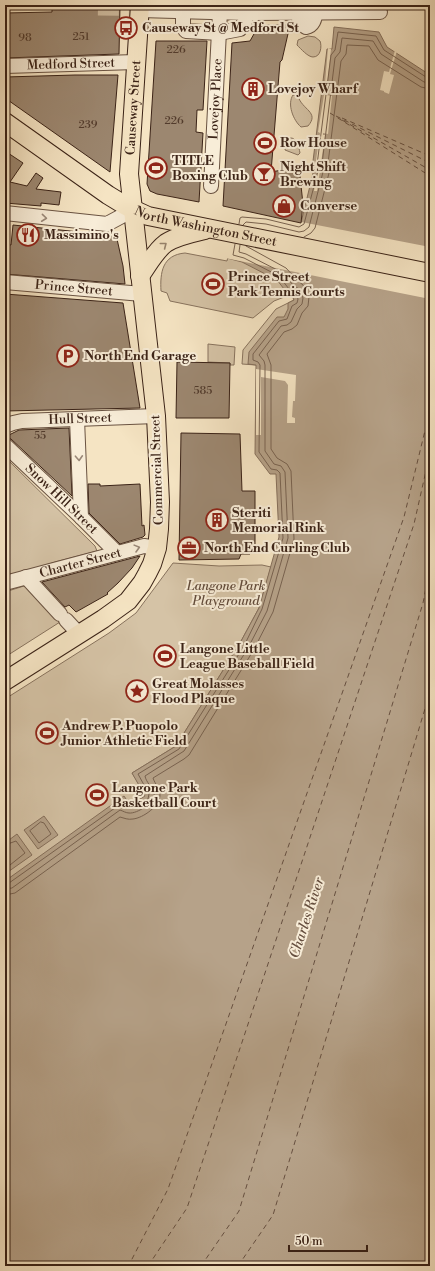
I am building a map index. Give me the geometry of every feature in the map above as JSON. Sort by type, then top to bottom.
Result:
[{"type":"main road","name":"Causeway Street","points":[[133,210],[129,174],[140,8]]},
{"type":"main road","name":"North Washington Street","points":[[5,122],[108,196],[133,210],[152,218],[430,273]]},
{"type":"main road","name":"Commercial Street","points":[[5,681],[117,610],[128,601],[147,574],[157,548],[160,502],[156,416],[133,210]]},
{"type":"main road","points":[[140,276],[157,252],[165,244],[179,237],[213,229]]},
{"type":"street","points":[[140,8],[246,13],[380,12]]},
{"type":"street","points":[[183,11],[183,27],[186,31],[219,33],[240,29],[245,22],[246,13]]},
{"type":"street","name":"Lovejoy Place","points":[[211,186],[220,12]]},
{"type":"street","name":"Medford Street","points":[[5,66],[136,62]]},
{"type":"street","points":[[5,213],[107,224],[133,210]]},
{"type":"street","name":"Prince Street","points":[[5,282],[142,294]]},
{"type":"street","name":"Hull Street","points":[[5,426],[22,421],[156,416]]},
{"type":"street","points":[[77,419],[81,517]]},
{"type":"street","name":"Snow Hill Street","points":[[5,445],[117,553]]},
{"type":"street","name":"Charter Street","points":[[5,584],[26,577],[144,546],[157,548]]},
{"type":"street","points":[[26,577],[79,634]]},
{"type":"green space","points":[[308,36],[315,37],[320,41],[320,51],[316,57],[309,56],[297,45],[298,40]]},
{"type":"green space","points":[[293,95],[298,96],[300,101],[311,114],[311,121],[308,126],[301,127],[293,116],[291,99]]},
{"type":"green space","points":[[290,138],[294,139],[297,143],[300,153],[298,155],[285,150],[286,143]]},
{"type":"green space","points":[[233,233],[301,294],[256,365],[242,364],[243,350],[276,309],[294,300],[292,294],[274,301],[253,318],[170,301],[167,293],[161,291],[162,272],[167,261],[171,257],[177,254],[185,253],[227,261]]},
{"type":"green space","points":[[208,344],[235,347],[234,365],[230,365],[230,363],[208,362]]},
{"type":"green space","points":[[5,457],[95,546],[97,551],[55,562],[5,578]]},
{"type":"green space","name":"Langone Park Playground","points":[[173,563],[219,566],[262,565],[271,567],[259,608],[240,643],[176,746],[132,773],[153,806],[5,902],[5,699],[109,633],[136,613]]},
{"type":"green space","points":[[27,585],[60,622],[5,657],[5,592]]},
{"type":"water","name":"Charles River","points":[[334,27],[379,32],[387,47],[430,75],[430,1266],[5,1266],[5,881],[124,796],[130,805],[145,796],[132,773],[176,746],[240,643],[259,608],[279,537],[276,474],[270,474],[255,454],[256,365],[248,364],[249,352],[277,317],[284,317],[288,309],[288,303],[294,300],[291,294],[286,296],[284,289],[277,280],[242,262],[227,258],[233,233],[301,223],[314,169],[312,169],[327,49],[332,49]]},
{"type":"water","points":[[44,816],[58,835],[38,849],[24,830]]},
{"type":"water","points":[[17,834],[32,855],[5,874],[5,843]]},
{"type":"pier","points":[[328,48],[331,49],[326,95],[332,96],[328,134],[323,133],[323,135],[325,135],[317,191],[314,191],[318,168],[315,167],[320,133],[318,132],[324,95]]},
{"type":"pier","points":[[395,50],[397,51],[390,74],[394,75],[389,94],[380,90],[384,71],[389,72]]},
{"type":"pier","points":[[235,212],[250,212],[430,247],[430,299],[225,258]]},
{"type":"pier","points":[[256,369],[296,375],[295,401],[293,401],[292,417],[295,418],[295,423],[287,423],[288,385],[285,381],[261,377],[261,435],[256,435]]},
{"type":"building","points":[[52,5],[120,5],[119,54],[5,58],[5,13],[52,12]]},
{"type":"building","points":[[259,25],[290,25],[282,60],[280,62],[271,172],[299,167],[303,204],[301,223],[223,206],[232,43],[250,41]]},
{"type":"building","points":[[156,41],[207,41],[203,110],[197,110],[196,132],[203,133],[199,202],[157,194],[150,191],[147,184]]},
{"type":"building","points":[[118,75],[110,172],[5,98],[5,77]]},
{"type":"building","points":[[5,151],[23,163],[10,182],[27,186],[36,173],[43,178],[36,189],[61,192],[59,205],[41,203],[41,206],[5,203]]},
{"type":"building","points":[[13,225],[111,234],[117,239],[125,284],[5,274],[5,244],[11,245]]},
{"type":"building","name":"North End Garage","points":[[5,294],[123,303],[140,408],[5,411]]},
{"type":"building","points":[[177,362],[230,363],[229,418],[176,418]]},
{"type":"building","points":[[69,428],[72,496],[11,439],[5,437],[19,430]]},
{"type":"building","name":"Steriti Memorial Rink","points":[[181,433],[240,434],[242,491],[255,491],[255,550],[250,550],[250,554],[241,554],[239,559],[179,560]]},
{"type":"building","points":[[88,484],[100,484],[100,486],[140,484],[142,526],[144,525],[145,535],[143,537],[120,544],[89,513]]},
{"type":"building","points":[[140,556],[132,568],[107,593],[108,594],[76,612],[69,605],[65,607],[42,582]]},
{"type":"ferry route","points":[[330,113],[430,176]]},
{"type":"ferry route","points":[[336,116],[430,163]]},
{"type":"ferry route","points":[[342,118],[430,156]]},
{"type":"ferry route","points":[[342,120],[430,170]]},
{"type":"ferry route","points":[[126,1266],[131,1261],[168,1189],[404,517],[430,410]]},
{"type":"ferry route","points":[[148,1266],[187,1208],[414,524],[430,453]]},
{"type":"ferry route","points":[[201,1266],[239,1211],[423,603],[430,568]]},
{"type":"ferry route","points":[[238,1266],[273,1215],[430,692]]},
{"type":"tunnel","points":[[98,5],[159,6]]},
{"type":"tunnel","points":[[252,7],[288,5]]},
{"type":"place","name":"Causeway St @ Medford St","points":[[126,28]]},
{"type":"place","name":"Lovejoy Wharf","points":[[253,89]]},
{"type":"place","name":"Row House","points":[[265,143]]},
{"type":"place","name":"TITLE Boxing Club","points":[[156,168]]},
{"type":"place","name":"Night Shift Brewing","points":[[264,174]]},
{"type":"place","name":"Converse","points":[[284,206]]},
{"type":"place","name":"Massimino's","points":[[28,235]]},
{"type":"place","name":"Prince Street Park Tennis Courts","points":[[213,284]]},
{"type":"place","name":"North End Garage","points":[[68,356]]},
{"type":"place","name":"Steriti Memorial Rink","points":[[217,520]]},
{"type":"place","name":"North End Curling Club","points":[[189,548]]},
{"type":"place","name":"Langone Little League Baseball Field","points":[[165,656]]},
{"type":"place","name":"Great Molasses Flood Plaque","points":[[137,691]]},
{"type":"place","name":"Andrew P. Puopolo Junior Athletic Field","points":[[47,733]]},
{"type":"place","name":"Langone Park Basketball Court","points":[[97,795]]}]
